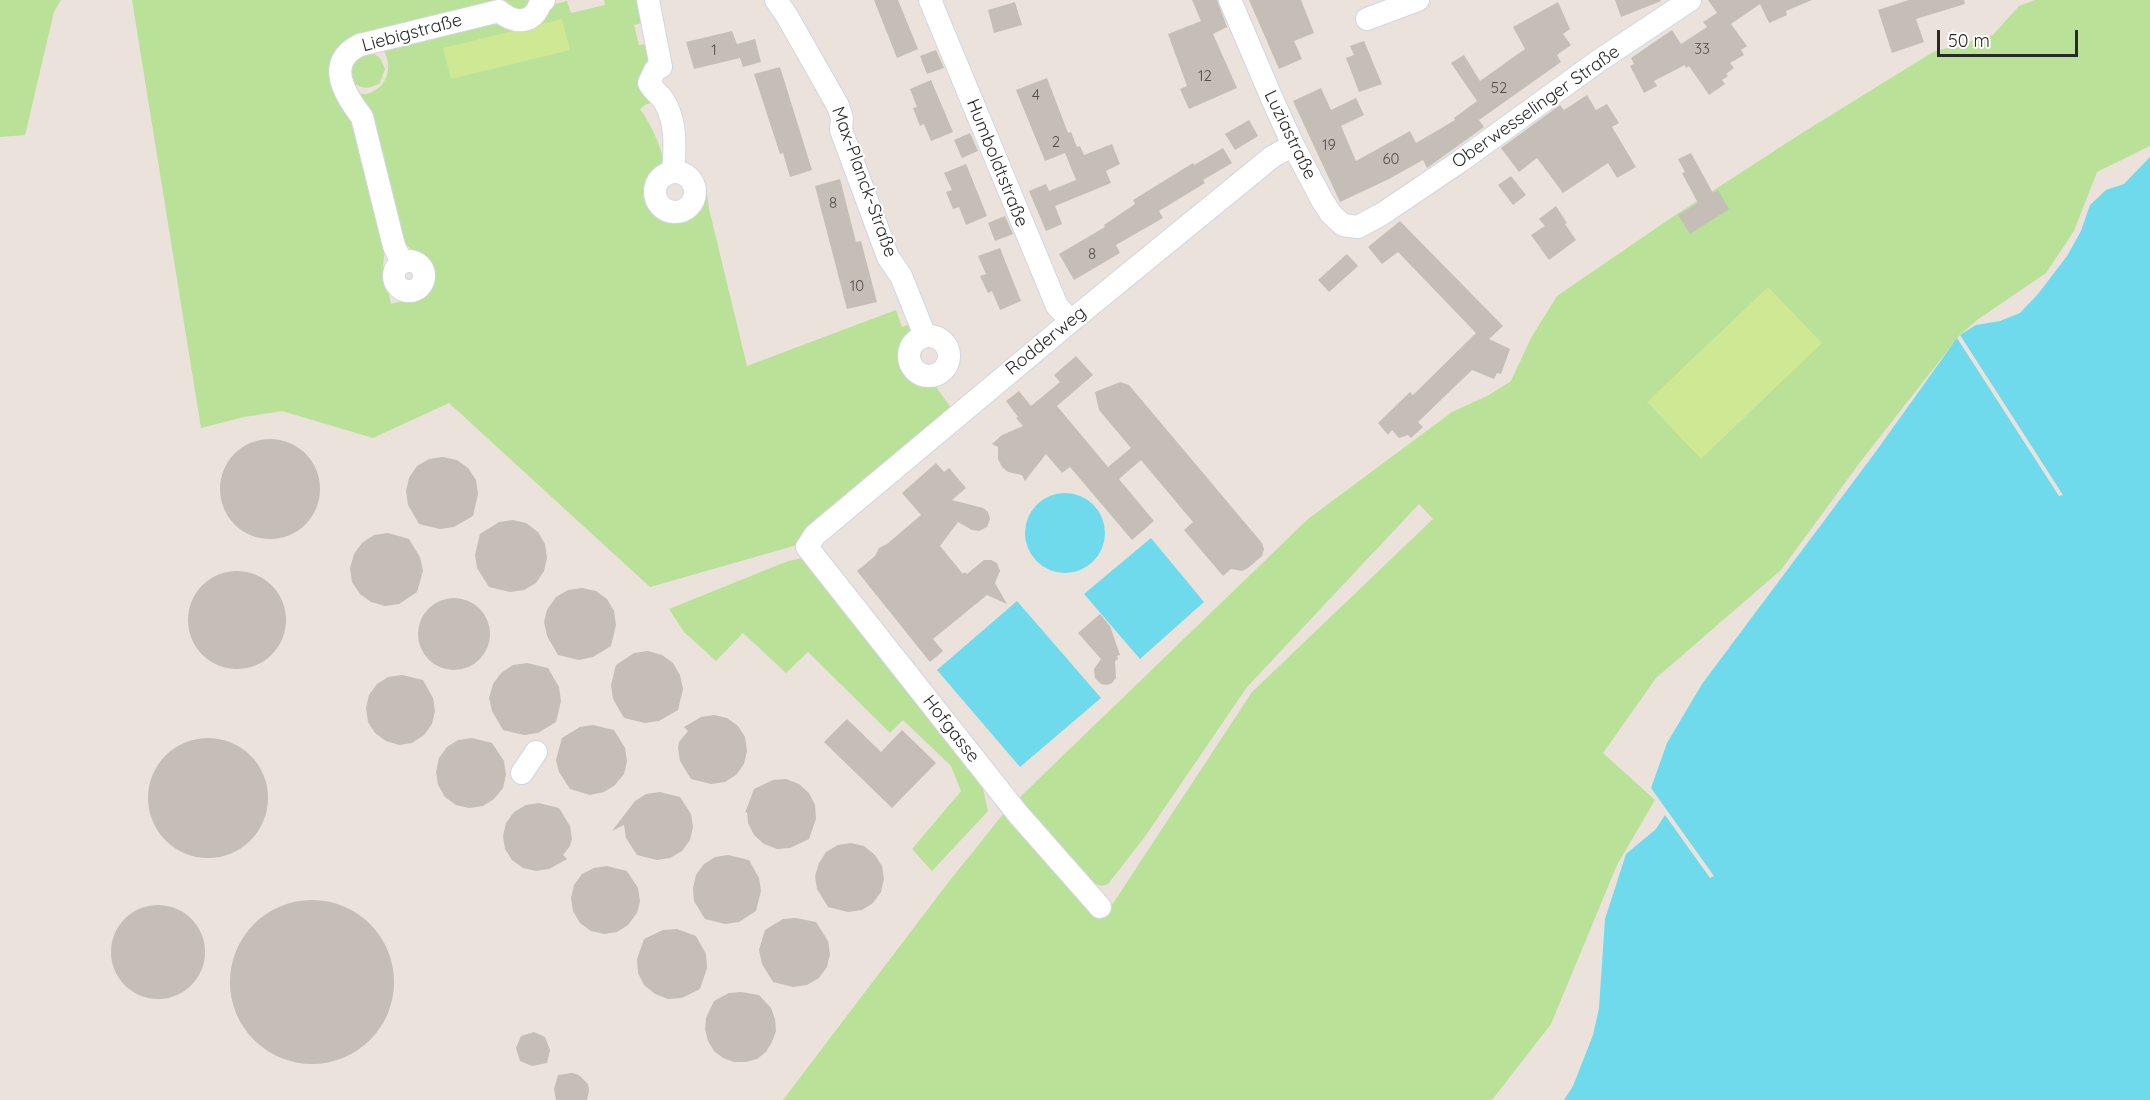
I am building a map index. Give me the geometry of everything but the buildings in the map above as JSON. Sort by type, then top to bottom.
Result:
[{"type":"street","name":"Liebigstraße","points":[[402,263],[394,246],[362,117],[352,105],[343,85],[340,64],[350,50],[360,45],[499,11],[519,21],[528,19],[535,14],[543,0]]},
{"type":"street","points":[[648,0],[661,67],[655,70],[649,83],[651,88],[663,98],[668,110],[675,143],[673,172]]},
{"type":"street","name":"Max-Planck-Straße","points":[[776,0],[838,106],[842,118],[841,130],[860,183],[888,257],[902,276],[922,328],[923,337]]},
{"type":"street","name":"Humboldtstraße","points":[[930,0],[1057,306],[1071,321]]},
{"type":"street","name":"Luziastraße","points":[[1230,0],[1293,145],[1331,214],[1343,225],[1358,227],[1382,214]]},
{"type":"street","points":[[1367,19],[1418,0]]},
{"type":"street","name":"Oberwesselinger Straße","points":[[1382,214],[1689,0]]},
{"type":"street","name":"Rodderweg","points":[[807,547],[815,535],[1071,321],[1272,157],[1293,145]]},
{"type":"street","name":"Hofgasse","points":[[807,547],[1018,814],[1100,907]]},
{"type":"street","points":[[522,773],[536,752]]},
{"type":"green space","points":[[0,0],[61,0],[54,12],[25,135],[0,137]]},
{"type":"green space","points":[[132,0],[532,0],[532,4],[520,11],[510,9],[505,1],[344,42],[351,115],[385,249],[383,265],[391,304],[422,293],[426,288],[429,273],[426,261],[403,242],[353,93],[370,93],[383,84],[388,65],[381,47],[567,1],[571,13],[605,5],[604,0],[637,0],[641,5],[646,22],[634,25],[639,45],[651,43],[662,110],[650,103],[640,109],[648,121],[663,158],[661,169],[650,183],[650,201],[655,210],[665,217],[680,218],[694,211],[699,202],[701,187],[706,186],[709,209],[747,366],[896,310],[902,327],[913,323],[901,350],[901,364],[904,370],[920,382],[934,384],[952,409],[797,545],[650,587],[449,403],[373,438],[282,411],[244,417],[201,428]]},
{"type":"green space","points":[[2035,0],[2150,0],[2150,146],[2097,172],[2074,231],[2046,273],[1977,320],[1959,336],[1861,461],[1781,570],[1656,678],[1603,753],[1655,800],[1617,865],[1551,1024],[1492,1100],[783,1100],[947,884],[1008,808],[1106,914],[1252,692],[1433,519],[1419,504],[1247,687],[1144,838],[1108,884],[1101,886],[1091,882],[1019,798],[1308,519],[1452,412],[1489,395],[1511,381],[1531,338],[1557,296],[1802,133],[1933,52],[1993,35],[2019,6]]},
{"type":"green space","points":[[562,19],[570,50],[451,79],[443,48]]},
{"type":"green space","points":[[370,51],[380,58],[385,69],[380,83],[365,88],[351,81],[349,64]]},
{"type":"green space","points":[[1768,287],[1822,343],[1701,459],[1647,402]]},
{"type":"green space","points":[[802,558],[963,760],[983,789],[988,811],[932,871],[912,849],[961,791],[951,766],[903,720],[890,733],[808,652],[786,673],[743,633],[716,661],[684,632],[669,609],[788,561]]},
{"type":"water","points":[[2150,157],[2150,1100],[1564,1100],[1573,1086],[1593,1035],[1599,1008],[1605,919],[1626,854],[1656,829],[1665,815],[1710,878],[1714,876],[1651,788],[1667,743],[1702,684],[1877,450],[1957,338],[2059,496],[2063,495],[1960,335],[1976,325],[2000,321],[2020,313],[2038,294],[2067,256],[2081,231],[2090,205],[2106,190],[2124,184]]},
{"type":"water","points":[[1057,493],[1073,493],[1094,504],[1105,525],[1105,541],[1094,562],[1073,573],[1057,573],[1043,567],[1031,555],[1025,541],[1025,525],[1031,511],[1043,499]]},
{"type":"water","points":[[1151,538],[1204,602],[1140,659],[1084,594]]},
{"type":"water","points":[[1017,601],[1101,698],[1020,767],[937,670]]}]
